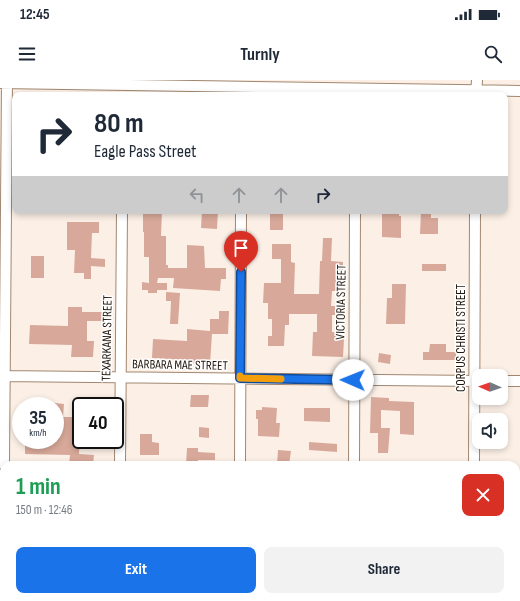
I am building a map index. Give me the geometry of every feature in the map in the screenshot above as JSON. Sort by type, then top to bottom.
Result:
[{"type":"street","points":[[476,92],[477,80]]},
{"type":"street","points":[[4,461],[2,376],[5,82],[123,82],[243,87],[356,87],[456,92]]},
{"type":"street","points":[[498,92],[520,91]]},
{"type":"street","name":"TEXARKANA STREET","points":[[120,461],[122,214]]},
{"type":"street","points":[[240,461],[242,214]]},
{"type":"street","name":"VICTORIA STREET","points":[[354,461],[353,380],[355,214]]},
{"type":"street","name":"CORPUS CHRISTI STREET","points":[[475,214],[476,369]]},
{"type":"street","name":"BARBARA MAE STREET","points":[[2,376],[472,380]]},
{"type":"street","points":[[508,381],[520,381]]},
{"type":"street","name":"CORPUS CHRISTI STREET","points":[[474,461],[475,405]]},
{"type":"building","points":[[143,214],[162,214],[161,236],[166,236],[166,265],[168,265],[168,268],[187,268],[187,245],[204,246],[205,268],[226,268],[226,279],[221,279],[220,291],[173,288],[174,278],[158,278],[157,283],[167,283],[167,290],[157,290],[157,293],[148,293],[148,290],[142,290],[142,282],[149,283],[149,257],[144,257]]},
{"type":"building","points":[[202,214],[218,214],[217,229],[201,228]]},
{"type":"building","points":[[270,214],[283,214],[283,230],[270,230]]},
{"type":"building","points":[[382,214],[399,214],[399,216],[401,216],[401,238],[382,237]]},
{"type":"building","points":[[421,214],[431,214],[431,218],[438,218],[438,234],[420,234]]},
{"type":"building","points":[[67,222],[99,222],[99,233],[92,233],[91,258],[105,259],[105,267],[91,266],[91,279],[84,279],[84,273],[74,273],[75,250],[67,250]]},
{"type":"building","points":[[323,238],[332,238],[331,261],[343,262],[343,274],[338,274],[337,291],[332,291],[331,306],[335,306],[335,315],[332,315],[332,332],[336,332],[336,339],[344,339],[343,357],[312,356],[313,332],[317,332],[317,314],[289,314],[289,325],[285,325],[284,346],[268,346],[268,336],[272,336],[272,319],[268,319],[268,303],[263,303],[264,283],[281,283],[281,259],[272,259],[272,244],[291,244],[291,262],[295,263],[294,294],[319,294],[320,261],[322,261]]},
{"type":"building","points":[[31,256],[44,256],[44,278],[31,278]]},
{"type":"building","points":[[422,264],[446,264],[446,271],[422,271]]},
{"type":"building","points":[[392,284],[406,284],[405,324],[386,324],[387,298],[392,298]]},
{"type":"building","points":[[166,292],[180,293],[178,324],[170,324],[171,301],[166,301]]},
{"type":"building","points":[[68,307],[82,307],[82,312],[106,312],[106,321],[87,321],[87,341],[94,341],[93,357],[71,357],[72,345],[29,344],[30,325],[68,326]]},
{"type":"building","points":[[219,311],[229,311],[228,334],[212,334],[210,364],[188,363],[188,360],[152,358],[153,339],[187,341],[187,329],[210,331],[210,319],[219,319]]},
{"type":"building","points":[[430,344],[446,344],[446,352],[456,352],[456,360],[423,360],[423,352],[429,352]]},
{"type":"building","points":[[379,353],[391,355],[390,364],[378,362]]},
{"type":"building","points":[[191,395],[209,395],[208,407],[190,407]]},
{"type":"building","points":[[371,397],[389,398],[389,401],[414,402],[414,435],[400,434],[400,411],[381,410],[381,428],[390,428],[388,453],[378,453],[378,433],[370,433]]},
{"type":"building","points":[[262,407],[277,408],[276,423],[280,423],[279,437],[258,436],[258,419],[256,419],[256,410],[262,410]]},
{"type":"building","points":[[304,408],[330,408],[330,422],[304,421]]},
{"type":"building","points":[[64,417],[72,417],[72,449],[79,449],[79,454],[94,455],[93,461],[69,461],[70,455],[25,454],[25,449],[64,449]]},
{"type":"building","points":[[199,427],[209,428],[209,438],[199,437]]},
{"type":"building","points":[[140,434],[152,434],[152,442],[159,443],[159,455],[140,455]]},
{"type":"building","points":[[309,442],[337,444],[337,452],[309,450]]},
{"type":"building","points":[[187,448],[198,448],[198,452],[215,453],[215,460],[186,461]]},
{"type":"building","points":[[278,450],[291,451],[290,461],[277,461]]},
{"type":"slow traffic","points":[[240,376],[240,378],[281,379]]},
{"type":"route","points":[[241,272],[240,378],[353,380]]}]
